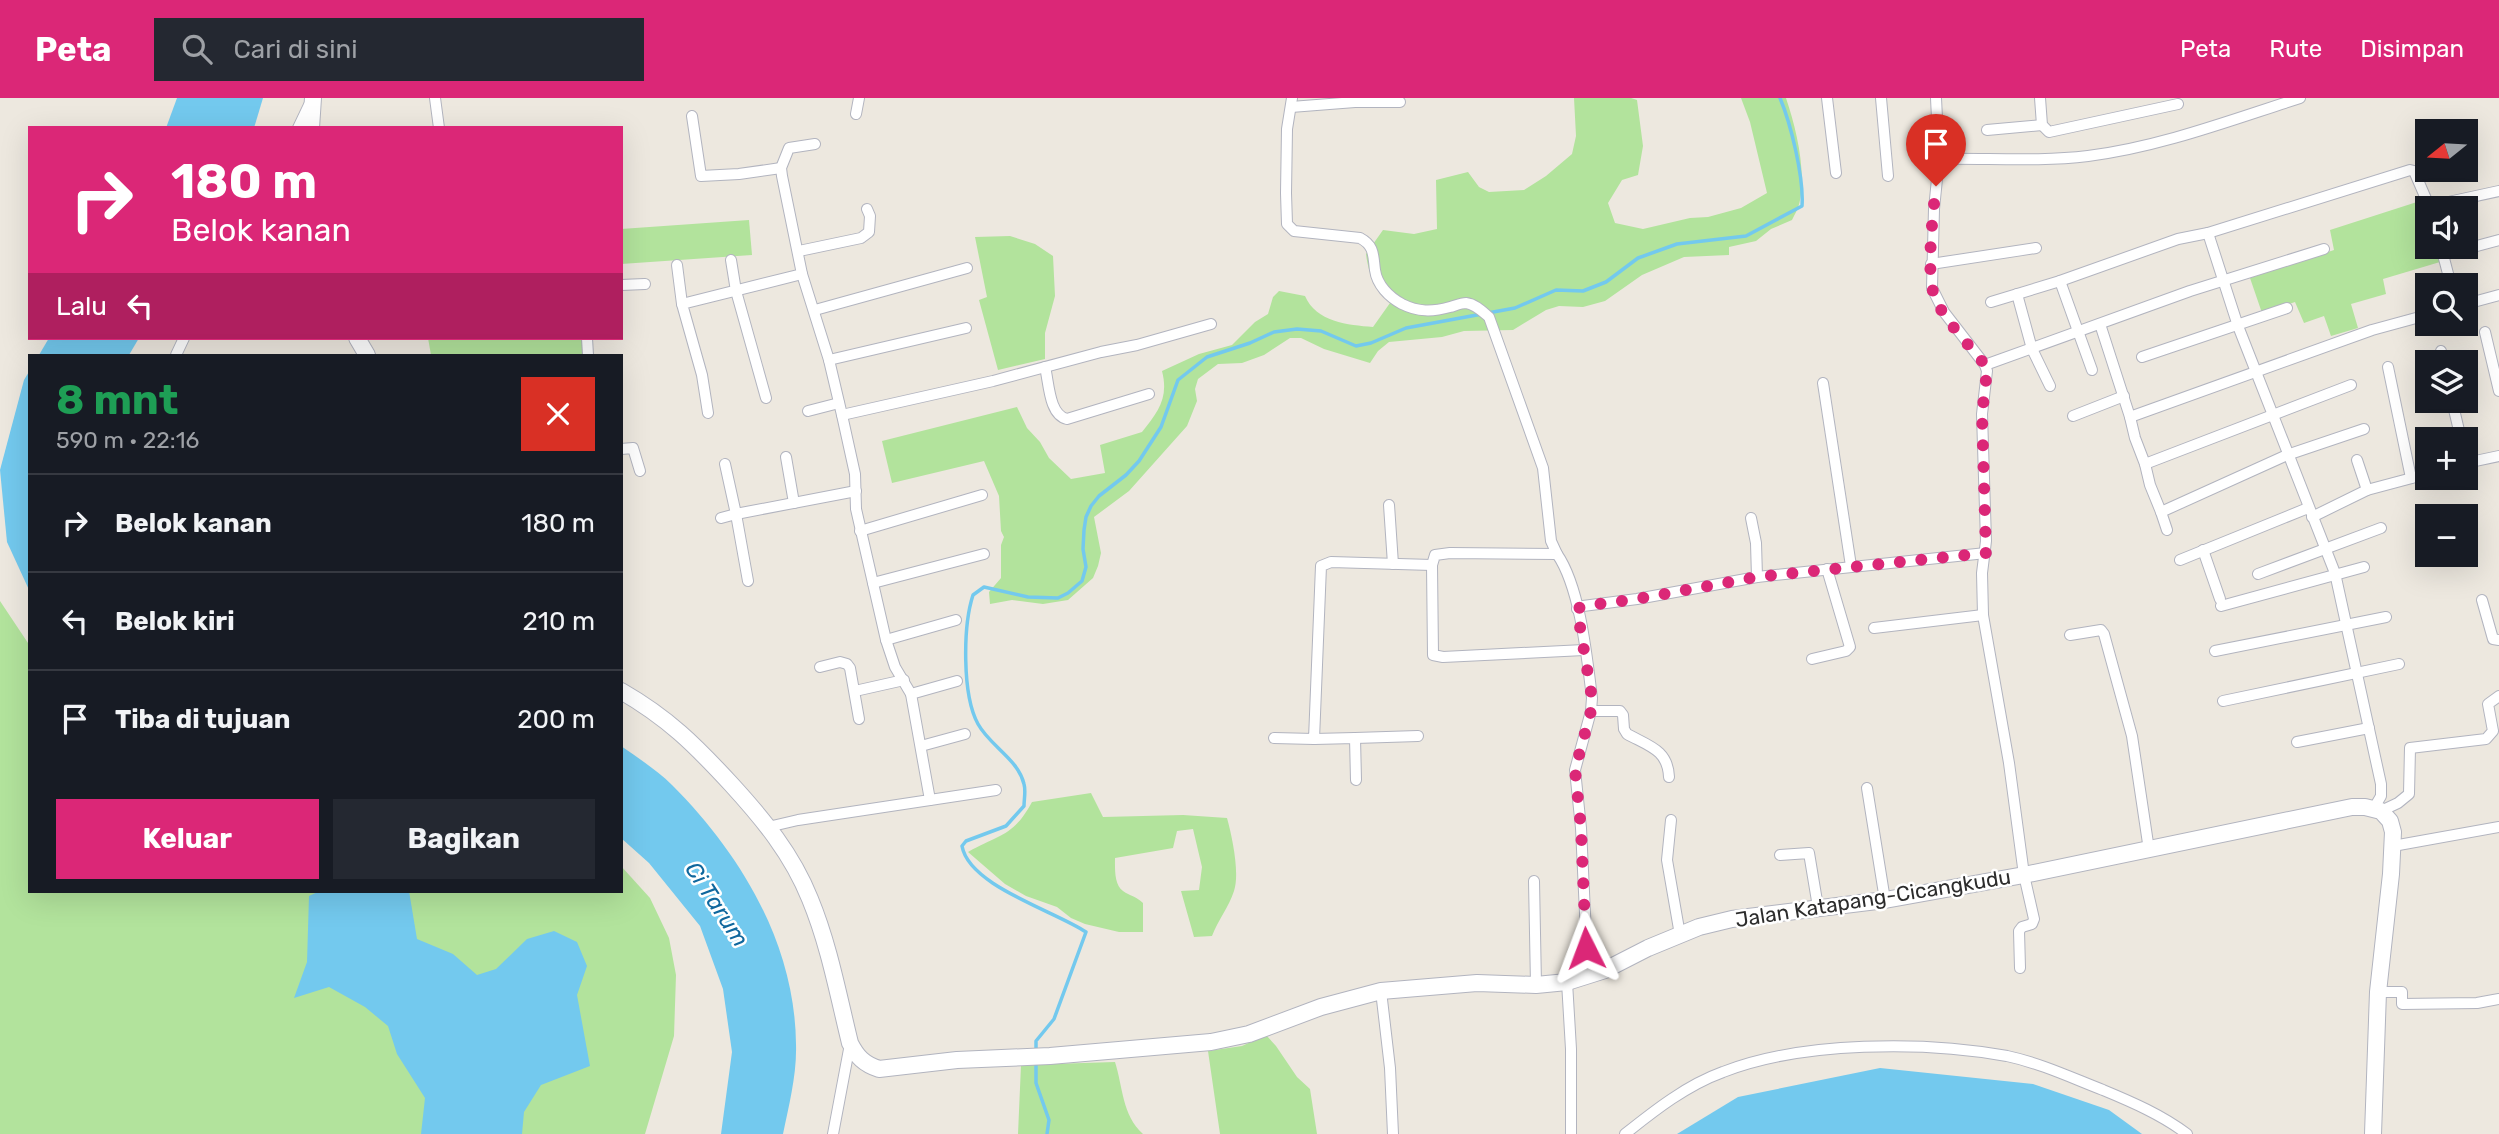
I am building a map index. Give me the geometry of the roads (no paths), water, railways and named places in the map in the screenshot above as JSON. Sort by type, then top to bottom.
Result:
[{"type":"street","points":[[299,126],[313,98]]},
{"type":"street","points":[[311,126],[313,98]]},
{"type":"street","points":[[435,98],[439,126]]},
{"type":"street","points":[[856,114],[859,98]]},
{"type":"street","points":[[1827,98],[1836,173]]},
{"type":"street","points":[[1881,98],[1888,176]]},
{"type":"street","points":[[1936,98],[1938,159],[1931,264],[1932,288],[1935,298],[1985,365],[1987,381],[1982,414],[1986,553],[1982,573],[1983,615],[2009,763],[2024,875],[2034,919],[2032,924],[2019,931],[2020,968]]},
{"type":"street","points":[[2040,98],[2042,125],[2049,132],[2178,104]]},
{"type":"street","points":[[1938,159],[2085,156],[2113,152],[2228,122],[2300,98]]},
{"type":"street","points":[[1400,102],[1292,102],[1287,129],[1287,224],[1294,232],[1360,238],[1367,242],[1372,248],[1375,270],[1385,292],[1412,309],[1426,312],[1465,303],[1477,307],[1489,317],[1543,468],[1551,541],[1567,573],[1577,609],[1592,698],[1575,770],[1581,828],[1588,977]]},
{"type":"street","points":[[692,116],[701,176],[781,168]]},
{"type":"street","points":[[1987,130],[2042,125]]},
{"type":"street","points":[[815,144],[789,148],[781,168],[802,274],[829,360],[855,474],[860,531],[886,640],[895,667],[911,694],[930,800]]},
{"type":"street","points":[[1991,302],[2060,281],[2178,239],[2208,233],[2410,170],[2418,176],[2426,196]]},
{"type":"street","points":[[2477,196],[2499,191]]},
{"type":"street","points":[[799,251],[861,238],[869,232],[870,216],[867,209]]},
{"type":"street","points":[[2208,233],[2238,326],[2335,573],[2381,784],[2378,810]]},
{"type":"street","points":[[2478,244],[2499,240]]},
{"type":"street","points":[[1931,264],[2036,248]]},
{"type":"street","points":[[1985,365],[2324,248]]},
{"type":"street","points":[[731,260],[736,291],[766,398]]},
{"type":"street","points":[[677,265],[682,304],[702,375],[708,413]]},
{"type":"street","points":[[815,310],[967,268]]},
{"type":"street","points":[[682,304],[802,274]]},
{"type":"street","points":[[2060,281],[2092,370]]},
{"type":"street","points":[[623,285],[645,284]]},
{"type":"street","points":[[2017,294],[2032,349],[2050,386]]},
{"type":"street","points":[[2478,301],[2499,295]]},
{"type":"street","points":[[2142,357],[2287,308]]},
{"type":"street","points":[[2130,417],[2255,370],[2415,318]]},
{"type":"street","points":[[842,415],[1137,345],[1211,324]]},
{"type":"street","points":[[2100,324],[2150,485],[2167,530]]},
{"type":"street","points":[[829,360],[967,328]]},
{"type":"street","points":[[2485,332],[2499,391]]},
{"type":"street","points":[[1045,367],[1055,411],[1060,417],[1067,419],[1149,394]]},
{"type":"street","points":[[2388,367],[2411,478]]},
{"type":"street","points":[[1824,383],[1851,566]]},
{"type":"street","points":[[2145,464],[2351,385]]},
{"type":"street","points":[[2073,415],[2123,396]]},
{"type":"street","points":[[808,411],[839,403]]},
{"type":"street","points":[[2161,512],[2287,455],[2364,429]]},
{"type":"street","points":[[623,449],[633,448],[640,471]]},
{"type":"street","points":[[2478,460],[2499,456]]},
{"type":"street","points":[[786,457],[794,503]]},
{"type":"street","points":[[2357,460],[2367,490]]},
{"type":"street","points":[[725,464],[748,581]]},
{"type":"street","points":[[2180,560],[2367,490],[2415,477]]},
{"type":"street","points":[[721,518],[856,491]]},
{"type":"street","points":[[860,531],[982,495]]},
{"type":"street","points":[[1389,505],[1393,564]]},
{"type":"street","points":[[1751,518],[1756,542],[1757,577]]},
{"type":"street","points":[[2258,574],[2381,528]]},
{"type":"street","points":[[2203,550],[2220,602],[2364,567]]},
{"type":"street","points":[[1577,609],[1757,577],[1986,553]]},
{"type":"street","points":[[873,583],[984,554]]},
{"type":"street","points":[[1556,554],[1435,555],[1432,565],[1433,654],[1435,657],[1584,650]]},
{"type":"street","points":[[1314,739],[1320,568],[1331,562],[1432,565]]},
{"type":"street","points":[[1812,659],[1846,651],[1850,647],[1827,569]]},
{"type":"street","points":[[2482,600],[2493,639],[2499,640]]},
{"type":"street","points":[[1874,628],[1983,615]]},
{"type":"street","points":[[2215,651],[2386,617]]},
{"type":"street","points":[[886,640],[956,620]]},
{"type":"street","points":[[2070,635],[2101,630],[2104,634],[2132,736],[2149,849]]},
{"type":"street","points":[[820,667],[840,662],[847,664],[859,719]]},
{"type":"street","points":[[2223,701],[2399,664]]},
{"type":"street","points":[[855,691],[904,680]]},
{"type":"street","points":[[911,694],[957,681]]},
{"type":"street","points":[[623,692],[657,713],[692,742],[768,827],[789,856],[809,898],[830,958],[850,1043],[833,1134]]},
{"type":"street","points":[[2378,810],[2398,803],[2409,794],[2410,748],[2486,739],[2493,731],[2488,704],[2499,696]]},
{"type":"street","points":[[1591,711],[1620,711],[1624,729],[1628,734],[1666,758],[1669,777]]},
{"type":"street","points":[[2297,742],[2369,728]]},
{"type":"street","points":[[921,746],[965,734]]},
{"type":"street","points":[[1274,738],[1418,736]]},
{"type":"street","points":[[1355,738],[1356,780]]},
{"type":"street","points":[[1867,788],[1885,900]]},
{"type":"street","points":[[768,827],[798,820],[996,790]]},
{"type":"street","name":"Jalan Katapang-Cicangkudu","points":[[850,1043],[857,1056],[867,1065],[878,1069],[1232,1039],[1321,1007],[1381,991],[1477,983],[1536,985],[1588,977],[1699,927],[1732,919],[1885,900],[2024,875],[2352,807],[2378,810]]},
{"type":"street","points":[[2373,1134],[2378,992],[2393,846],[2390,821],[2378,810]]},
{"type":"street","points":[[1671,820],[1667,860],[1680,935]]},
{"type":"street","points":[[2393,846],[2499,827]]},
{"type":"street","points":[[1780,855],[1809,853],[1818,907]]},
{"type":"street","points":[[1534,881],[1536,985]]},
{"type":"street","points":[[1567,982],[1571,1049],[1571,1134]]},
{"type":"street","points":[[1381,991],[1390,1068],[1393,1134]]},
{"type":"street","points":[[2378,992],[2402,992],[2402,1004],[2477,1003],[2499,999]]},
{"type":"street","points":[[1625,1134],[1668,1101],[1724,1071],[1782,1055],[1847,1048],[1919,1048],[2009,1057],[2065,1075],[2124,1099],[2174,1124],[2187,1134]]},
{"type":"water","points":[[177,98],[263,98],[255,126],[167,126]]},
{"type":"water","points":[[48,340],[138,340],[130,354],[40,354]]},
{"type":"water","points":[[28,373],[28,588],[7,542],[0,470]]},
{"type":"water","name":"Ci Tarum","points":[[623,747],[654,769],[697,812],[741,871],[775,936],[793,1007],[796,1044],[794,1078],[783,1134],[721,1134],[732,1052],[723,989],[700,926],[649,863],[623,840]]},
{"type":"water","points":[[316,893],[409,893],[417,939],[453,954],[477,975],[496,969],[527,939],[554,931],[577,942],[587,966],[577,995],[590,1066],[541,1085],[524,1112],[522,1134],[421,1134],[425,1098],[397,1054],[388,1026],[365,1007],[329,987],[294,998],[307,962],[309,896]]},
{"type":"water","points":[[1880,1068],[2033,1084],[2109,1110],[2142,1134],[1677,1134],[1738,1097]]},
{"type":"waterway","points":[[1036,1050],[1036,1041],[1054,1019],[1086,932],[996,885],[968,860],[962,846],[966,841],[1006,826],[1024,806],[1025,792],[1016,767],[978,724],[969,696],[966,642],[973,595],[984,587],[1028,597],[1058,598],[1082,581],[1086,567],[1084,530],[1091,506],[1139,461],[1161,427],[1178,380],[1207,357],[1274,332],[1297,329],[1321,331],[1356,346],[1371,343],[1406,328],[1515,308],[1556,290],[1583,291],[1606,282],[1638,258],[1677,244],[1746,236],[1802,206],[1796,151],[1780,98]]},
{"type":"waterway","points":[[1036,1062],[1036,1083],[1049,1120],[1047,1134]]}]
